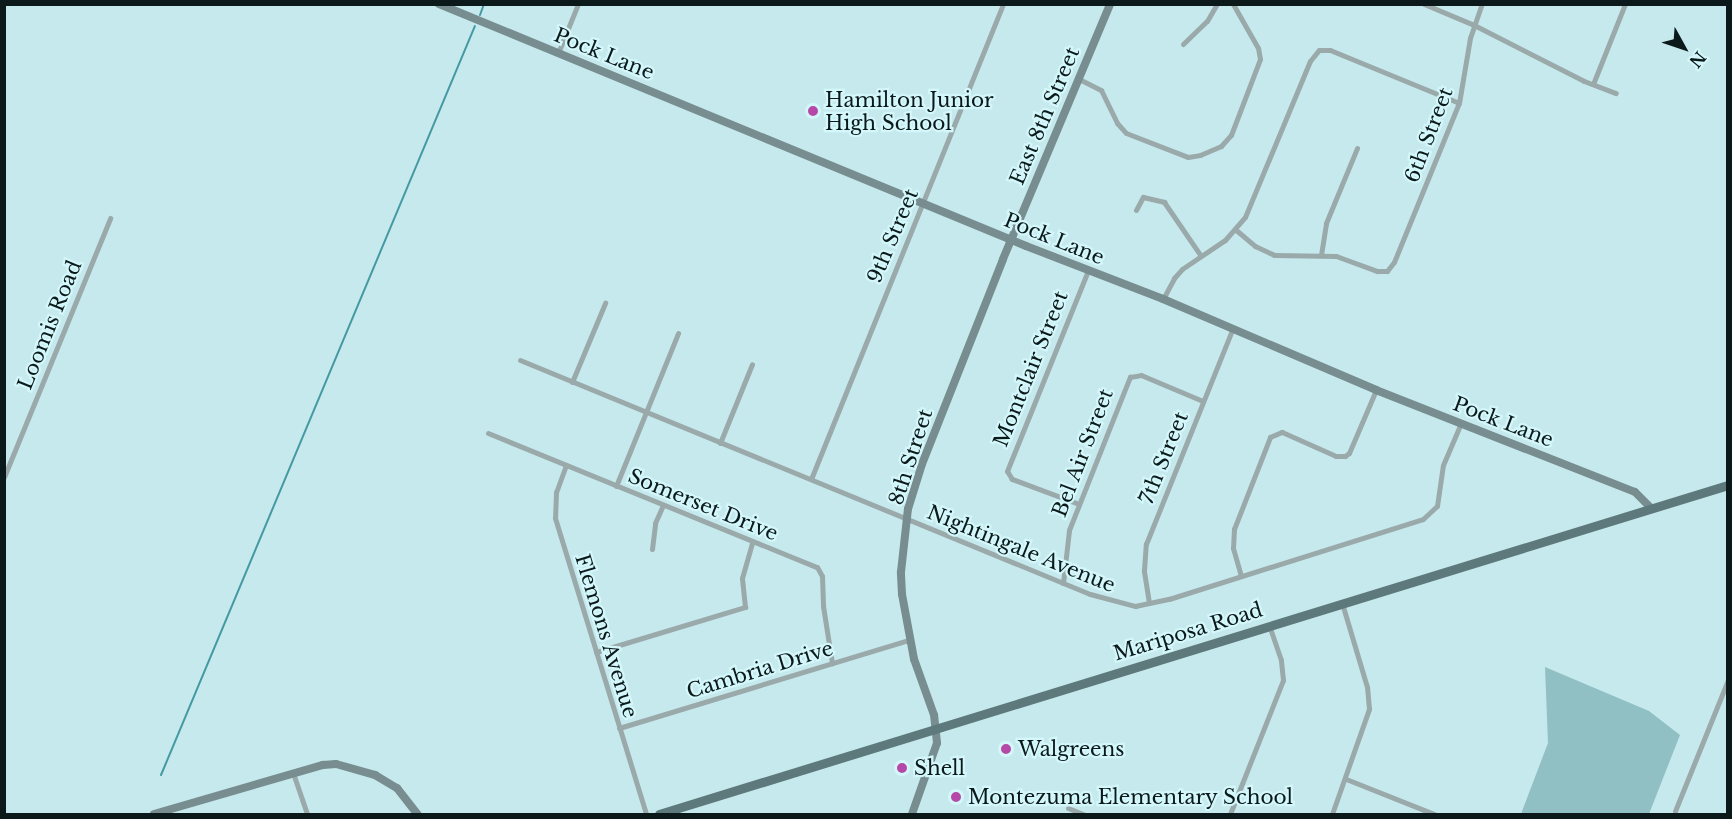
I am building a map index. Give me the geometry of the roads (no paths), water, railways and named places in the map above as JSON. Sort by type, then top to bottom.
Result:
[{"type":"main road","name":"Mariposa Road","points":[[659,814],[1728,485]]},
{"type":"street","name":"Pock Lane","points":[[439,4],[1088,271],[1163,299],[1376,390],[1635,492],[1652,508]]},
{"type":"street","points":[[558,53],[578,4]]},
{"type":"street","name":"9th Street","points":[[811,479],[1003,4]]},
{"type":"street","name":"East 8th Street","points":[[1012,240],[1110,4]]},
{"type":"street","points":[[1183,44],[1207,21],[1217,4]]},
{"type":"street","points":[[1080,79],[1101,90],[1116,123],[1126,133],[1188,157],[1200,155],[1221,146],[1231,135],[1260,59],[1258,48],[1233,4]]},
{"type":"street","points":[[1424,4],[1474,25],[1593,84],[1616,93]]},
{"type":"street","name":"6th Street","points":[[1322,255],[1347,258],[1377,271],[1387,271],[1394,262],[1459,103],[1474,25],[1482,4]]},
{"type":"street","points":[[1593,84],[1625,4]]},
{"type":"street","points":[[1163,299],[1174,278],[1236,230],[1251,206],[1310,61],[1319,50],[1330,50],[1459,103]]},
{"type":"street","points":[[1236,230],[1255,246],[1274,255],[1297,257],[1322,255],[1326,223],[1357,148]]},
{"type":"street","points":[[1136,210],[1143,197],[1164,202],[1201,256]]},
{"type":"street","name":"Loomis Road","points":[[4,477],[110,218]]},
{"type":"street","name":"8th Street","points":[[936,727],[909,640],[901,572],[908,519],[922,464],[1012,240]]},
{"type":"street","name":"Montclair Street","points":[[1079,504],[1012,479],[1007,471],[1088,271]]},
{"type":"street","points":[[572,382],[605,303]]},
{"type":"street","name":"7th Street","points":[[1149,603],[1144,570],[1146,544],[1233,328]]},
{"type":"street","points":[[616,486],[678,333]]},
{"type":"street","name":"Nightingale Avenue","points":[[520,360],[1063,583],[1123,605],[1149,603],[1427,517],[1437,506],[1443,465],[1461,423]]},
{"type":"street","points":[[720,443],[752,364]]},
{"type":"street","name":"Bel Air Street","points":[[1063,583],[1069,530],[1130,377],[1141,375],[1203,401]]},
{"type":"street","points":[[1241,576],[1233,548],[1234,529],[1270,437],[1282,432],[1331,454],[1345,456],[1349,453],[1376,390]]},
{"type":"street","name":"Somerset Drive","points":[[488,433],[819,569],[832,663]]},
{"type":"street","name":"Flemons Avenue","points":[[566,465],[556,492],[555,518],[646,814]]},
{"type":"street","points":[[652,549],[654,523],[663,505]]},
{"type":"street","points":[[596,652],[745,607],[742,578],[752,542]]},
{"type":"street","points":[[1332,814],[1365,725],[1369,702],[1342,603]]},
{"type":"street","points":[[1230,814],[1282,680],[1281,660],[1269,626]]},
{"type":"street","name":"Cambria Drive","points":[[619,729],[909,640]]},
{"type":"street","points":[[1676,811],[1728,680]]},
{"type":"street","points":[[912,814],[933,760],[937,743],[936,727]]},
{"type":"street","points":[[154,814],[323,765],[351,766],[375,775],[397,788],[417,814]]},
{"type":"street","points":[[293,773],[307,814]]},
{"type":"street","points":[[1346,779],[1418,812],[1434,814]]},
{"type":"street","points":[[1068,808],[1083,814]]},
{"type":"waterway","points":[[480,15],[484,4]]},
{"type":"waterway","points":[[161,775],[475,26]]},
{"type":"place","name":"Hamilton Junior High School","points":[[813,111]]},
{"type":"place","name":"Walgreens","points":[[1006,749]]},
{"type":"place","name":"Shell","points":[[902,768]]},
{"type":"place","name":"Montezuma Elementary School","points":[[956,797]]}]
